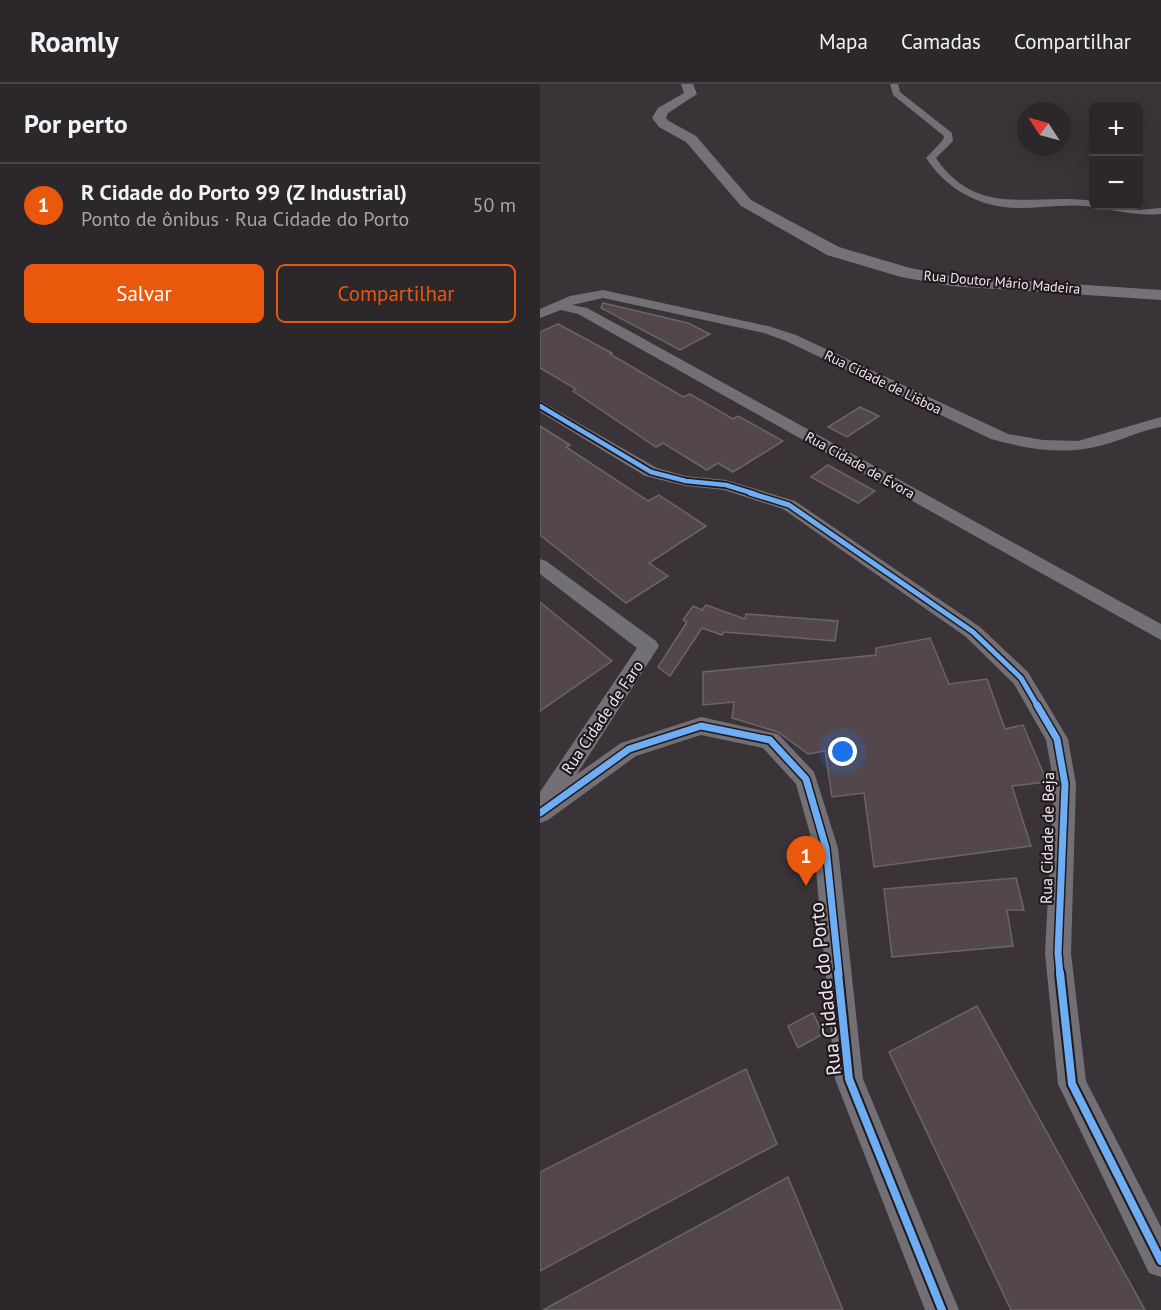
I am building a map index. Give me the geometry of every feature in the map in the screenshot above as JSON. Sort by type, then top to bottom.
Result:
[{"type":"main road","name":"Rua Doutor Mário Madeira","points":[[687,84],[691,94],[663,111],[659,118],[664,124],[691,139],[746,203],[833,251],[907,273],[951,281],[1161,295]]},
{"type":"street","points":[[894,84],[896,93],[949,135],[948,141],[932,158],[938,171],[957,187],[996,202],[1016,205],[1089,204]]},
{"type":"street","points":[[1121,210],[1139,213],[1161,212]]},
{"type":"street","name":"Rua Cidade de Lisboa","points":[[556,305],[603,294],[768,330],[791,338],[996,436],[1029,444],[1089,444],[1145,424],[1161,422]]},
{"type":"street","points":[[540,314],[556,305]]},
{"type":"street","name":"Rua Cidade de Évora","points":[[556,305],[582,311],[601,321],[1161,633]]},
{"type":"street","name":"Rua Cidade de Beja","points":[[540,406],[651,472],[686,481],[726,484],[789,505],[973,632],[1021,678],[1057,739],[1065,784],[1058,953],[1072,1084],[1161,1262]]},
{"type":"street","name":"Rua Cidade de Faro","points":[[540,566],[650,646],[540,812]]},
{"type":"street","name":"Rua Cidade do Porto","points":[[540,812],[629,749],[701,726],[770,740],[806,779],[826,848],[849,1079],[942,1310]]},
{"type":"building","points":[[603,303],[688,323],[710,334],[680,350],[601,308]]},
{"type":"building","points":[[558,324],[612,353],[610,354],[683,397],[690,394],[733,419],[738,416],[783,441],[733,472],[718,463],[707,470],[663,443],[656,447],[573,391],[576,389],[540,368],[540,332]]},
{"type":"building","points":[[860,407],[879,416],[847,437],[828,427]]},
{"type":"building","points":[[540,426],[570,445],[566,447],[648,501],[659,495],[706,526],[649,563],[668,576],[626,603],[540,535]]},
{"type":"building","points":[[828,465],[875,491],[858,503],[811,477]]},
{"type":"building","points":[[540,602],[612,661],[540,711]]},
{"type":"building","points":[[706,605],[745,619],[746,614],[838,621],[835,641],[724,632],[722,635],[702,628],[670,676],[658,667],[687,622],[683,620],[693,606],[702,610]]},
{"type":"building","points":[[930,638],[949,684],[987,679],[1005,729],[1023,725],[1047,782],[1012,786],[1031,846],[874,867],[864,793],[832,797],[825,751],[808,754],[778,732],[732,718],[734,702],[703,705],[703,672],[876,655],[876,648]]},
{"type":"building","points":[[1016,878],[1024,910],[1007,910],[1013,946],[892,957],[884,889]]},
{"type":"building","points":[[977,1006],[1145,1310],[1011,1310],[889,1052]]},
{"type":"building","points":[[813,1013],[823,1034],[798,1048],[788,1026]]},
{"type":"building","points":[[746,1069],[777,1144],[540,1271],[540,1172]]},
{"type":"building","points":[[788,1177],[843,1310],[543,1310]]},
{"type":"cycle path","points":[[540,406],[651,472],[686,481],[726,485],[789,505],[973,632],[1021,678],[1057,739],[1065,784],[1058,953],[1072,1084],[1161,1261]]},
{"type":"cycle path","points":[[540,813],[629,749],[701,726],[770,740],[806,779],[826,848],[849,1079],[942,1310]]},
{"type":"place","name":"R Cidade do Porto 99 (Z Industrial)","points":[[806,886]]}]
